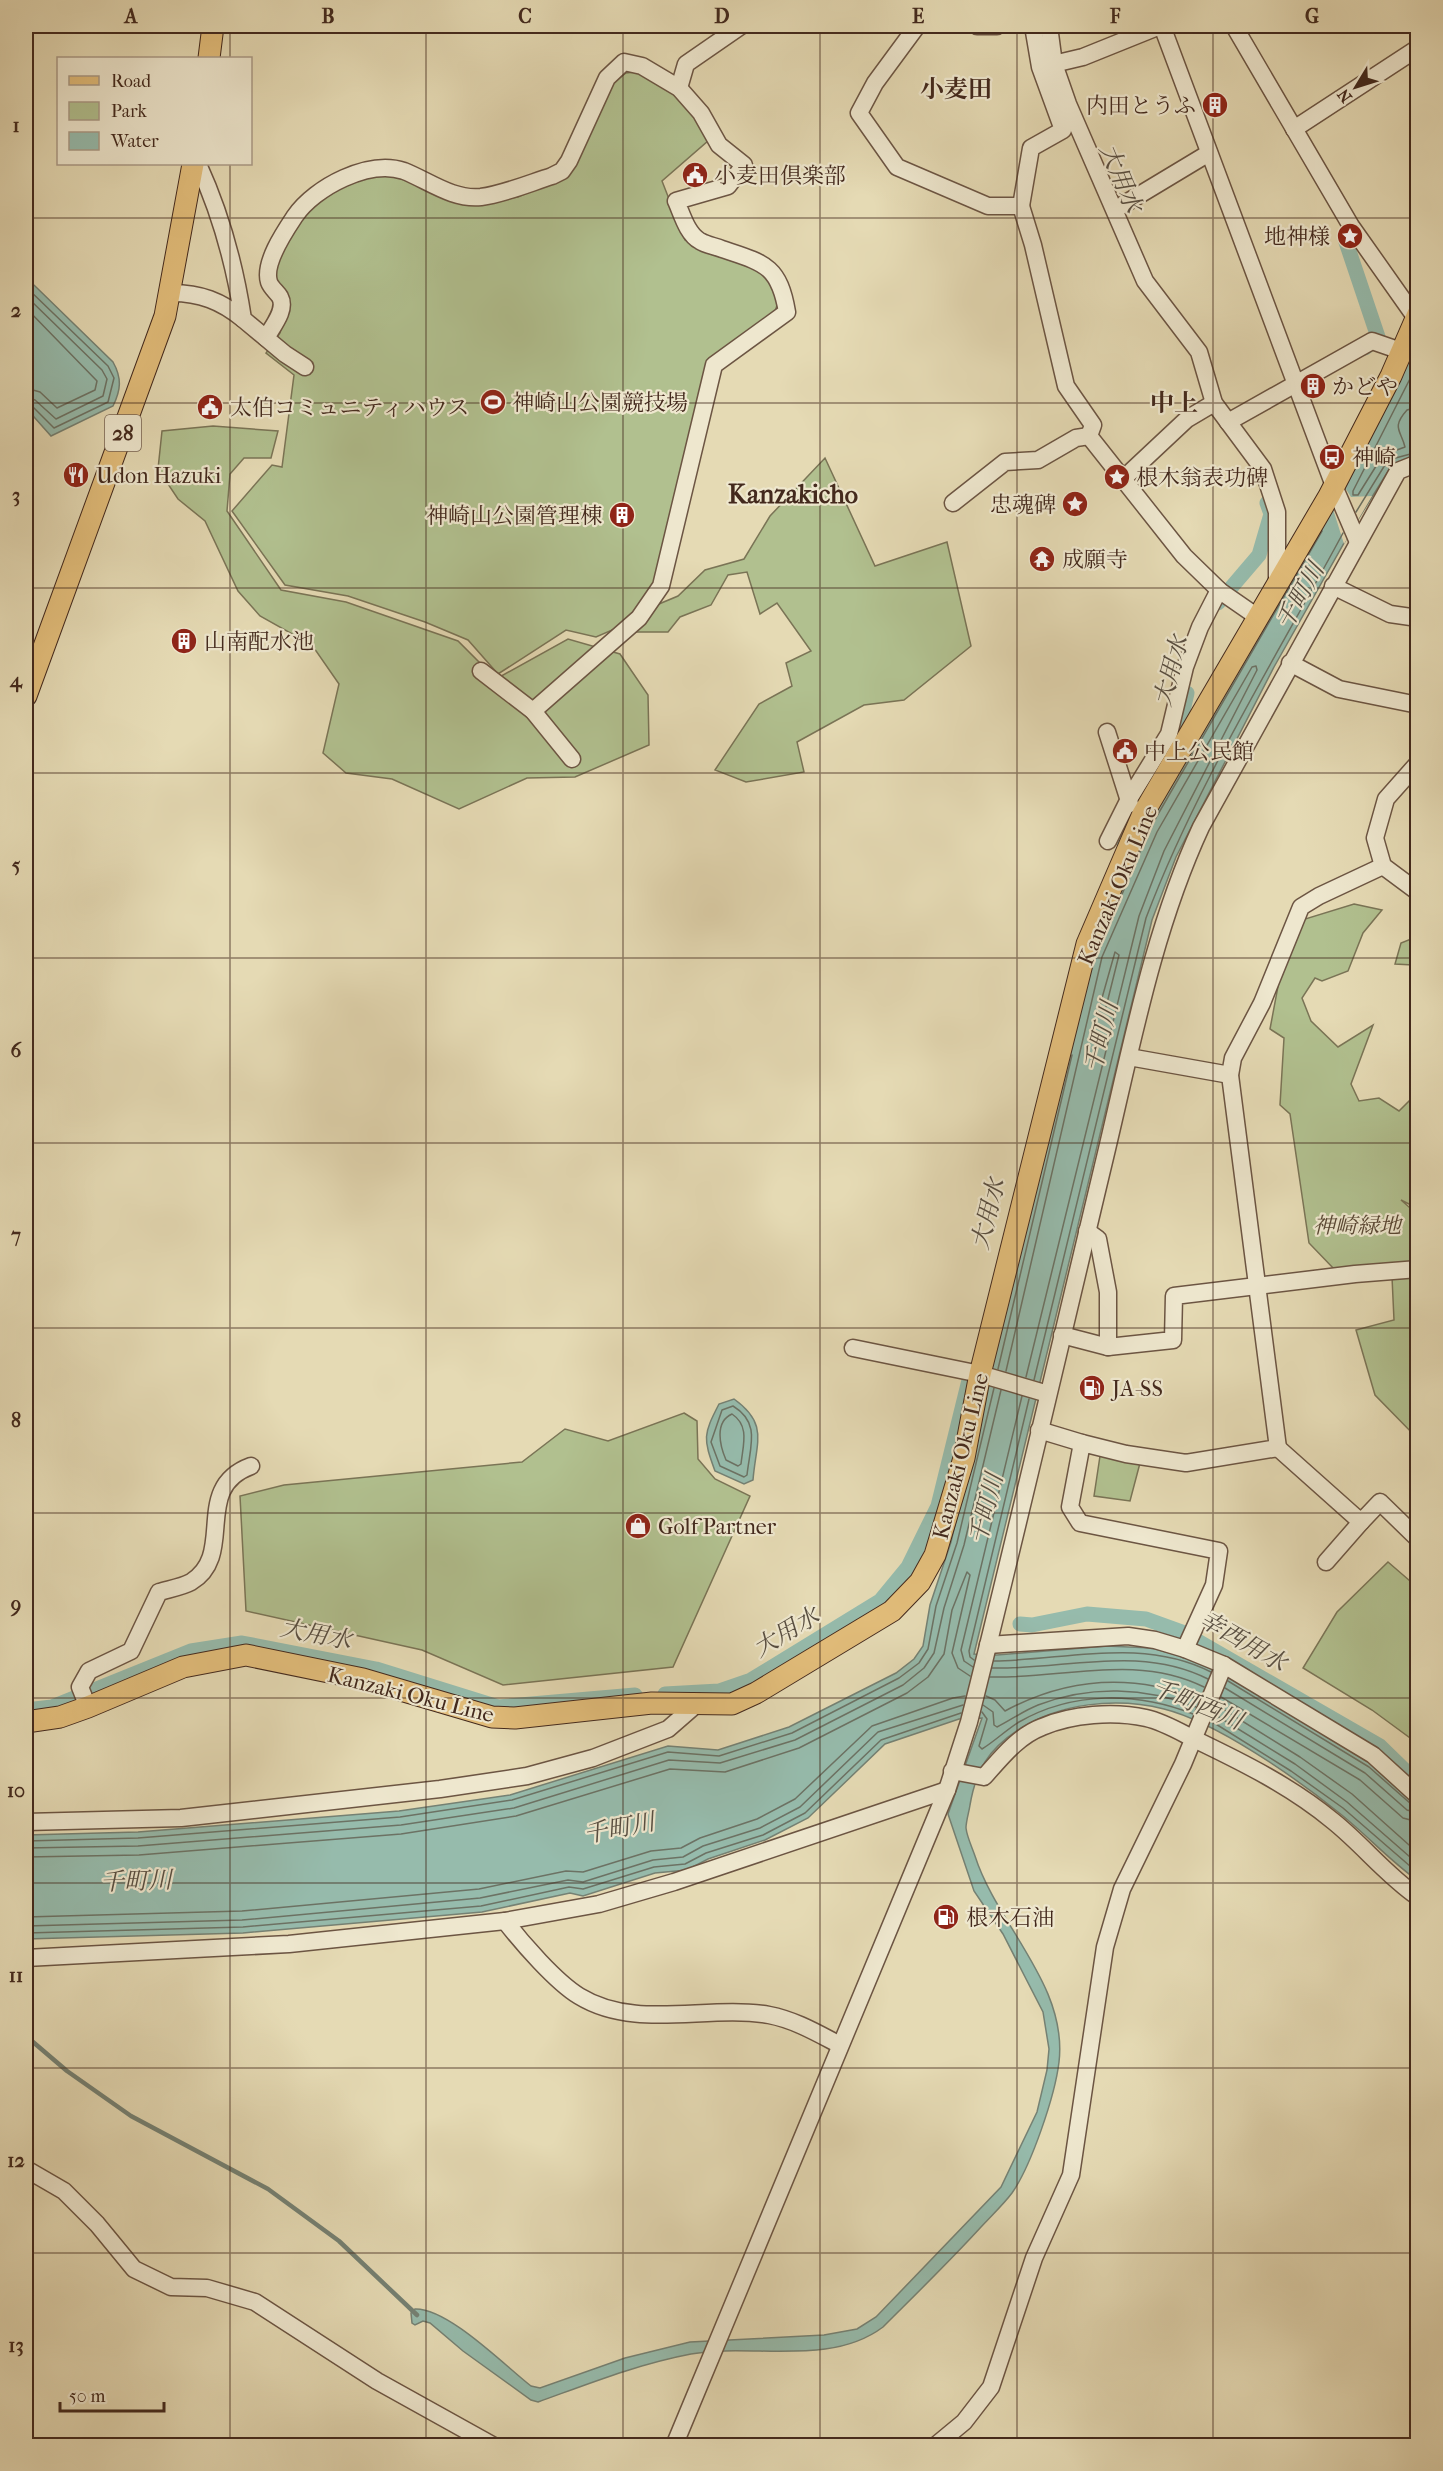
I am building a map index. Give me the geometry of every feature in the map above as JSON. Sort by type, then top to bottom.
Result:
[{"type":"main road","points":[[208,57],[213,26]]},
{"type":"main road","name":"28","points":[[26,696],[172,293],[193,165]]},
{"type":"main road","name":"Kanzaki Oku Line","points":[[26,1722],[60,1717],[183,1667],[246,1655],[363,1679],[492,1717],[515,1718],[652,1703],[732,1704],[756,1693],[892,1611],[920,1582],[935,1555],[964,1458],[977,1375],[1087,944],[1135,807],[1259,618],[1335,489],[1392,376],[1417,318]]},
{"type":"street","points":[[679,88],[686,64],[741,26]]},
{"type":"street","points":[[917,26],[875,83],[859,113],[897,167],[988,206],[1021,206]]},
{"type":"street","points":[[977,26],[997,26]]},
{"type":"street","points":[[1033,26],[1070,126],[1116,210],[1145,281],[1199,352],[1210,405],[1228,422],[1263,468],[1274,501],[1277,587]]},
{"type":"street","points":[[1047,65],[1049,26]]},
{"type":"street","points":[[1047,65],[1083,57],[1161,26],[1335,489],[1355,536]]},
{"type":"street","points":[[1234,26],[1297,127],[1350,226],[1417,318]]},
{"type":"street","points":[[1297,127],[1418,48]]},
{"type":"street","points":[[266,338],[283,308],[282,299],[269,283],[268,265],[296,215],[314,194],[337,181],[376,168],[401,170],[457,195],[481,197],[562,171],[607,78],[624,62],[642,66],[679,88],[701,113],[719,145],[744,165],[728,186],[676,201],[689,231],[699,241],[760,261],[782,286],[787,312],[714,365],[661,586],[639,618],[533,711]]},
{"type":"street","points":[[1070,126],[1031,148],[1021,206],[1033,245],[1066,386],[1093,425],[1089,436]]},
{"type":"street","points":[[1116,210],[1209,153]]},
{"type":"street","points":[[198,165],[216,206],[238,290],[243,319]]},
{"type":"street","points":[[172,293],[194,293],[225,304],[306,367]]},
{"type":"street","points":[[1228,422],[1375,342],[1401,351]]},
{"type":"street","points":[[1123,480],[1187,419],[1210,405]]},
{"type":"street","points":[[1089,436],[1184,556],[1219,590],[1259,618]]},
{"type":"street","points":[[953,503],[1005,462],[1038,460],[1076,438],[1089,436]]},
{"type":"street","points":[[674,2445],[956,1772],[1039,1430],[1044,1392],[1062,1335],[1163,921],[1179,876],[1201,827],[1333,586],[1355,536],[1398,471],[1418,463]]},
{"type":"street","points":[[1333,586],[1390,614],[1418,618]]},
{"type":"street","points":[[1108,841],[1135,807],[1169,734],[1185,667],[1200,627],[1219,590]]},
{"type":"street","points":[[1290,663],[1340,689],[1418,705]]},
{"type":"street","points":[[481,672],[533,711],[572,759]]},
{"type":"street","points":[[1107,732],[1135,807]]},
{"type":"street","points":[[1418,763],[1386,799],[1375,837],[1383,867],[1418,891]]},
{"type":"street","points":[[1361,1522],[1278,1448],[1230,1075],[1233,1058],[1262,1003],[1301,907],[1318,896],[1383,867]]},
{"type":"street","points":[[1129,1057],[1230,1075]]},
{"type":"street","points":[[1087,1231],[1098,1239],[1108,1292],[1108,1347]]},
{"type":"street","points":[[1062,1335],[1108,1347],[1173,1340],[1174,1296],[1257,1284],[1418,1269]]},
{"type":"street","points":[[853,1347],[1044,1392]]},
{"type":"street","points":[[1039,1430],[1126,1454],[1186,1463],[1278,1448]]},
{"type":"street","points":[[1082,1443],[1070,1507],[1080,1523],[1219,1551],[1214,1585],[1189,1640]]},
{"type":"street","points":[[88,1707],[80,1687],[89,1671],[131,1651],[159,1592],[191,1582],[205,1567],[214,1546],[217,1498],[226,1481],[237,1471],[251,1466]]},
{"type":"street","points":[[1326,1562],[1380,1502],[1418,1539]]},
{"type":"street","points":[[987,1649],[1128,1636],[1155,1640],[1189,1640],[1222,1667],[1373,1755],[1418,1796]]},
{"type":"street","points":[[935,2445],[964,2422],[992,2387],[1034,2258],[1071,2175],[1105,1947],[1122,1889],[1196,1736],[1222,1667]]},
{"type":"street","points":[[26,1822],[181,1818],[440,1789],[526,1776],[593,1758],[668,1729],[699,1702]]},
{"type":"street","points":[[956,1772],[979,1778],[984,1777],[1020,1740],[1042,1727],[1068,1719],[1119,1715],[1146,1718],[1196,1736],[1256,1768],[1333,1821],[1399,1884],[1418,1898]]},
{"type":"street","points":[[26,1958],[289,1944],[505,1921],[598,1904],[674,1882],[947,1790]]},
{"type":"street","points":[[505,1921],[524,1945],[579,1996],[604,2006],[623,2012],[653,2014],[767,2015],[790,2019],[840,2045]]},
{"type":"street","points":[[26,2169],[64,2191],[97,2224],[134,2270],[171,2287],[207,2288],[255,2302],[377,2381],[494,2445]]},
{"type":"green space","points":[[643,71],[686,103],[709,140],[662,181],[685,240],[704,250],[765,273],[778,302],[774,315],[710,362],[662,561],[650,593],[624,625],[596,637],[566,630],[498,674],[468,640],[425,622],[348,596],[285,585],[232,511],[272,465],[282,467],[294,375],[266,353],[280,333],[288,301],[274,278],[279,259],[302,217],[332,189],[360,176],[402,175],[480,204],[518,197],[563,177],[613,83],[626,73]]},
{"type":"green space","points":[[213,426],[278,431],[271,458],[244,458],[230,474],[227,511],[281,590],[346,602],[458,641],[496,679],[568,639],[620,654],[648,695],[649,745],[575,777],[527,778],[459,809],[392,779],[346,773],[323,753],[339,684],[312,645],[260,616],[238,591],[205,521],[178,499],[158,469],[162,431]]},
{"type":"green space","points":[[825,458],[875,566],[947,542],[971,646],[904,700],[864,705],[797,742],[804,772],[746,782],[715,770],[759,704],[792,686],[786,663],[811,651],[777,603],[760,614],[747,572],[728,575],[711,605],[680,617],[668,632],[634,632],[659,604],[678,596],[705,570],[744,559],[770,516]]},
{"type":"green space","name":"神崎緑地","points":[[1354,904],[1382,910],[1363,933],[1348,971],[1322,981],[1315,978],[1302,998],[1311,1021],[1338,1047],[1373,1025],[1351,1084],[1359,1101],[1379,1098],[1399,1111],[1411,1099],[1417,1073],[1417,1208],[1401,1200],[1417,1214],[1417,1438],[1375,1395],[1356,1330],[1394,1320],[1392,1277],[1336,1271],[1309,1243],[1290,1114],[1280,1105],[1284,1038],[1270,1029],[1282,965],[1305,919]]},
{"type":"green space","points":[[1411,939],[1417,940],[1417,962],[1413,965],[1395,964],[1401,943]]},
{"type":"green space","points":[[684,1413],[697,1421],[698,1459],[715,1479],[750,1496],[673,1667],[503,1685],[422,1650],[246,1611],[240,1496],[284,1485],[522,1462],[565,1429],[608,1441]]},
{"type":"green space","points":[[1100,1456],[1140,1463],[1130,1501],[1094,1496]]},
{"type":"green space","points":[[1388,1562],[1417,1587],[1417,1743],[1372,1710],[1303,1668],[1337,1612]]},
{"type":"water","points":[[26,281],[34,285],[113,362],[119,379],[118,395],[113,406],[51,436],[26,408]]},
{"type":"water","points":[[1417,329],[1417,417],[1411,428],[1417,438],[1417,458],[1392,465],[1352,529],[1274,667],[1176,857],[1152,920],[974,1654],[997,1655],[1106,1646],[1152,1648],[1209,1664],[1373,1762],[1417,1801],[1417,1880],[1348,1820],[1300,1783],[1231,1738],[1185,1716],[1146,1705],[1108,1703],[1070,1708],[1034,1721],[1018,1730],[991,1753],[980,1771],[966,1828],[985,1882],[1042,1981],[1053,2007],[1059,2034],[1057,2076],[1047,2111],[1027,2166],[1012,2193],[957,2253],[883,2327],[862,2339],[839,2347],[815,2350],[715,2351],[691,2354],[632,2369],[538,2402],[531,2400],[463,2351],[430,2323],[423,2321],[415,2325],[412,2323],[411,2313],[415,2309],[428,2311],[459,2327],[531,2386],[540,2388],[625,2358],[690,2342],[824,2335],[857,2329],[876,2317],[1001,2187],[1037,2112],[1047,2070],[1049,2049],[1043,2012],[1003,1934],[974,1891],[948,1814],[982,1718],[959,1719],[885,1744],[808,1818],[765,1840],[708,1859],[687,1870],[655,1873],[583,1896],[570,1893],[482,1912],[243,1933],[26,1939],[26,1835],[138,1832],[399,1811],[510,1795],[668,1746],[718,1750],[789,1727],[896,1673],[914,1659],[923,1646],[930,1605],[951,1542],[1089,953],[1145,826]]},
{"type":"water","points":[[734,1399],[752,1417],[758,1435],[753,1480],[744,1484],[715,1471],[707,1443],[710,1423],[719,1404]]},
{"type":"pier","points":[[1342,483],[1351,497],[1372,496],[1344,544],[1333,509]]},
{"type":"waterway","points":[[1351,231],[1345,239],[1378,337],[1365,348]]},
{"type":"waterway","name":"大用水","points":[[1218,603],[1259,555],[1271,514],[1267,503]]},
{"type":"waterway","name":"大用水","points":[[1169,749],[1177,737],[1187,693]]},
{"type":"waterway","name":"大用水","points":[[1121,839],[1150,780]]},
{"type":"waterway","name":"大用水","points":[[665,1694],[719,1691],[751,1680],[880,1601],[908,1567],[938,1506],[971,1372]]},
{"type":"waterway","name":"幸西用水","points":[[1020,1624],[1032,1625],[1087,1614],[1146,1619],[1182,1632],[1380,1746],[1418,1783]]},
{"type":"waterway","name":"大用水","points":[[26,1710],[52,1707],[191,1651],[242,1643],[376,1669],[498,1707],[635,1695]]},
{"type":"waterway","points":[[26,2036],[67,2071],[131,2116],[268,2189],[339,2241],[417,2315]]},
{"type":"place","name":"内田とうふ","points":[[1215,105]]},
{"type":"place","name":"小麦田倶楽部","points":[[695,175]]},
{"type":"place","name":"地神様","points":[[1350,236]]},
{"type":"place","name":"かどや","points":[[1313,386]]},
{"type":"place","name":"神崎山公園競技場","points":[[493,402]]},
{"type":"place","name":"太伯コミュニティハウス","points":[[210,407]]},
{"type":"place","name":"神崎","points":[[1332,457]]},
{"type":"place","name":"Udon Hazuki","points":[[76,475]]},
{"type":"place","name":"根木翁表功碑","points":[[1117,477]]},
{"type":"place","name":"忠魂碑","points":[[1075,504]]},
{"type":"place","name":"神崎山公園管理棟","points":[[622,515]]},
{"type":"place","name":"成願寺","points":[[1042,559]]},
{"type":"place","name":"山南配水池","points":[[184,641]]},
{"type":"place","name":"中上公民館","points":[[1125,751]]},
{"type":"place","name":"JA-SS","points":[[1092,1388]]},
{"type":"place","name":"Golf Partner","points":[[638,1526]]},
{"type":"place","name":"根木石油","points":[[946,1917]]},
{"type":"district","name":"小麦田","points":[[956,89]]},
{"type":"district","name":"中上","points":[[1174,403]]},
{"type":"district","name":"Kanzakicho","points":[[793,494]]},
{"type":"water label","name":"千町川","points":[[1300,596]]},
{"type":"water label","name":"千町川","points":[[1101,1037]]},
{"type":"water label","name":"千町川","points":[[986,1509]]},
{"type":"water label","name":"千町西川","points":[[1197,1704]]},
{"type":"water label","name":"千町川","points":[[619,1828]]},
{"type":"water label","name":"千町川","points":[[136,1881]]}]
